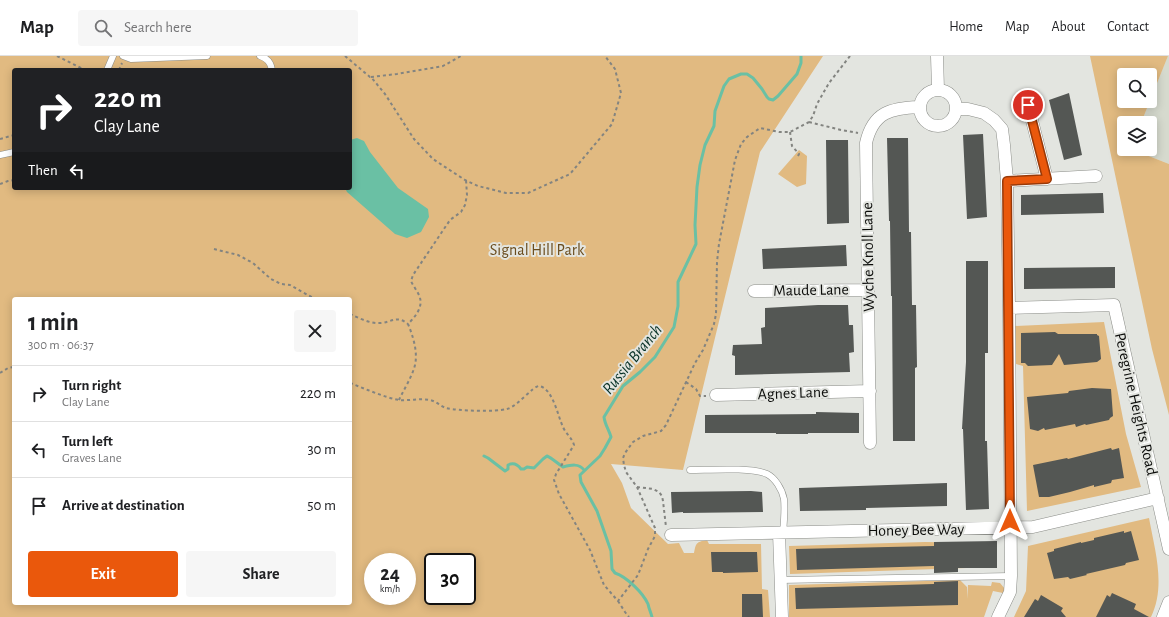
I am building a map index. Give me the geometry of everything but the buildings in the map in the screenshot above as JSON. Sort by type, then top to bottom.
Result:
[{"type":"street","points":[[937,56],[938,89]]},
{"type":"street","points":[[938,89],[949,93],[956,103],[956,109],[951,120],[940,126],[928,123],[923,119],[919,107],[920,101],[927,93],[938,89]]},
{"type":"street","points":[[1028,105],[1047,179]]},
{"type":"street","points":[[868,134],[875,122],[887,112],[896,109],[919,107]]},
{"type":"street","points":[[956,109],[968,109],[984,113],[1002,128],[1007,181],[1011,576],[1010,592],[998,617]]},
{"type":"street","name":"Wyche Knoll Lane","points":[[868,134],[866,143],[870,443]]},
{"type":"street","points":[[1007,181],[1096,176]]},
{"type":"street","name":"Maude Lane","points":[[754,291],[868,290]]},
{"type":"street","name":"Peregrine Heights Road","points":[[1009,308],[1114,305],[1169,549]]},
{"type":"street","name":"Agnes Lane","points":[[716,395],[870,391]]},
{"type":"street","name":"Honey Bee Way","points":[[668,531],[781,533],[1033,527],[1158,498]]},
{"type":"street","points":[[781,533],[780,580],[782,617]]},
{"type":"street","points":[[1163,617],[1169,602]]},
{"type":"lane","points":[[109,68],[113,56]]},
{"type":"lane","points":[[123,56],[130,58],[207,56]]},
{"type":"lane","points":[[260,56],[268,61],[272,68]]},
{"type":"lane","points":[[0,155],[12,152]]},
{"type":"lane","points":[[690,470],[748,470],[759,472],[773,478],[781,489],[784,498],[781,533]]},
{"type":"lane","points":[[780,580],[1011,576]]},
{"type":"path","points":[[57,56],[79,68]]},
{"type":"path","points":[[345,56],[371,77],[385,94],[414,139],[442,166],[478,186],[506,193],[528,193],[570,174],[612,124],[621,93],[615,69],[605,56]]},
{"type":"path","points":[[371,77],[443,66],[461,56]]},
{"type":"path","points":[[618,601],[636,579],[655,536],[655,528],[637,487],[626,472],[623,458],[633,442],[643,436],[661,431],[666,424],[695,363],[703,350],[714,324],[716,314],[717,262],[719,244],[735,160],[741,144],[747,137],[760,128],[779,132],[790,132],[809,122],[829,83],[850,56]]},
{"type":"path","points":[[809,122],[840,130],[868,134]]},
{"type":"path","points":[[790,132],[792,146],[799,154],[798,156]]},
{"type":"path","points":[[0,139],[12,136]]},
{"type":"path","points":[[0,184],[12,180]]},
{"type":"path","points":[[408,324],[416,317],[420,299],[411,281],[413,275],[450,220],[461,212],[465,205],[467,195],[466,180]]},
{"type":"path","points":[[214,249],[238,255],[253,263],[271,279],[281,284],[290,285],[311,297]]},
{"type":"path","points":[[352,315],[364,320],[380,323],[394,319],[403,320],[408,324],[414,342],[415,364],[399,400]]},
{"type":"path","points":[[0,373],[12,367]]},
{"type":"path","points":[[686,382],[696,389],[700,396],[716,395]]},
{"type":"path","points":[[352,384],[399,400],[432,400],[446,408],[453,409],[507,409],[525,397],[535,387],[540,386],[545,389],[552,397],[564,429],[574,445],[559,468],[554,480],[559,494],[590,550],[604,585],[629,617]]},
{"type":"path","points":[[637,487],[653,489],[659,492],[662,496],[668,531]]},
{"type":"shaded area","points":[[1169,56],[1169,164],[1149,156],[1157,156],[1157,116],[1144,116],[1147,108],[1157,108],[1157,83]]},
{"type":"shaded area","points":[[357,138],[364,141],[370,152],[398,188],[428,209],[429,217],[421,232],[407,238],[395,234],[347,192],[346,190],[352,190],[352,139]]},
{"type":"green space","name":"Signal Hill Park","points":[[0,56],[823,56],[760,152],[683,470],[611,464],[622,483],[631,508],[668,544],[679,543],[684,553],[694,553],[697,544],[701,541],[707,540],[709,544],[761,544],[762,589],[768,590],[770,617],[0,617]]},
{"type":"green space","points":[[1090,56],[1168,56],[1157,84],[1157,68],[1117,68],[1117,108],[1147,108],[1144,116],[1117,116],[1117,156],[1149,156],[1169,164],[1169,415],[1152,349]]},
{"type":"green space","points":[[799,150],[807,156],[806,184],[797,187],[778,174]]},
{"type":"green space","points":[[1104,322],[1126,434],[1141,487],[1027,511],[1023,366],[1016,364],[1015,326]]},
{"type":"green space","points":[[1149,518],[1159,581],[1158,593],[1151,617],[1014,617],[1026,591],[1028,546]]},
{"type":"green space","points":[[925,542],[995,543],[996,567],[790,574],[789,546]]},
{"type":"green space","points":[[960,580],[967,587],[967,599],[968,585],[991,586],[992,582],[1000,583],[1005,589],[1003,593],[993,591],[984,617],[789,617],[789,585]]},
{"type":"waterway","name":"Russia Branch","points":[[652,617],[648,604],[642,595],[634,586],[615,573],[612,569],[611,551],[597,511],[581,482],[580,475],[600,456],[611,437],[604,417],[623,386],[655,357],[674,327],[678,306],[678,282],[696,244],[695,225],[700,165],[705,145],[714,126],[715,111],[724,86],[729,79],[741,74],[747,74],[753,78],[767,97],[773,100],[797,74],[801,63],[801,56]]},
{"type":"waterway","points":[[484,456],[505,471],[508,469],[508,465],[512,464],[517,465],[521,469],[527,467],[534,468],[547,456],[563,467],[577,465],[584,470]]},
{"type":"route","points":[[1010,521],[1007,181],[1047,179],[1028,105]]}]
